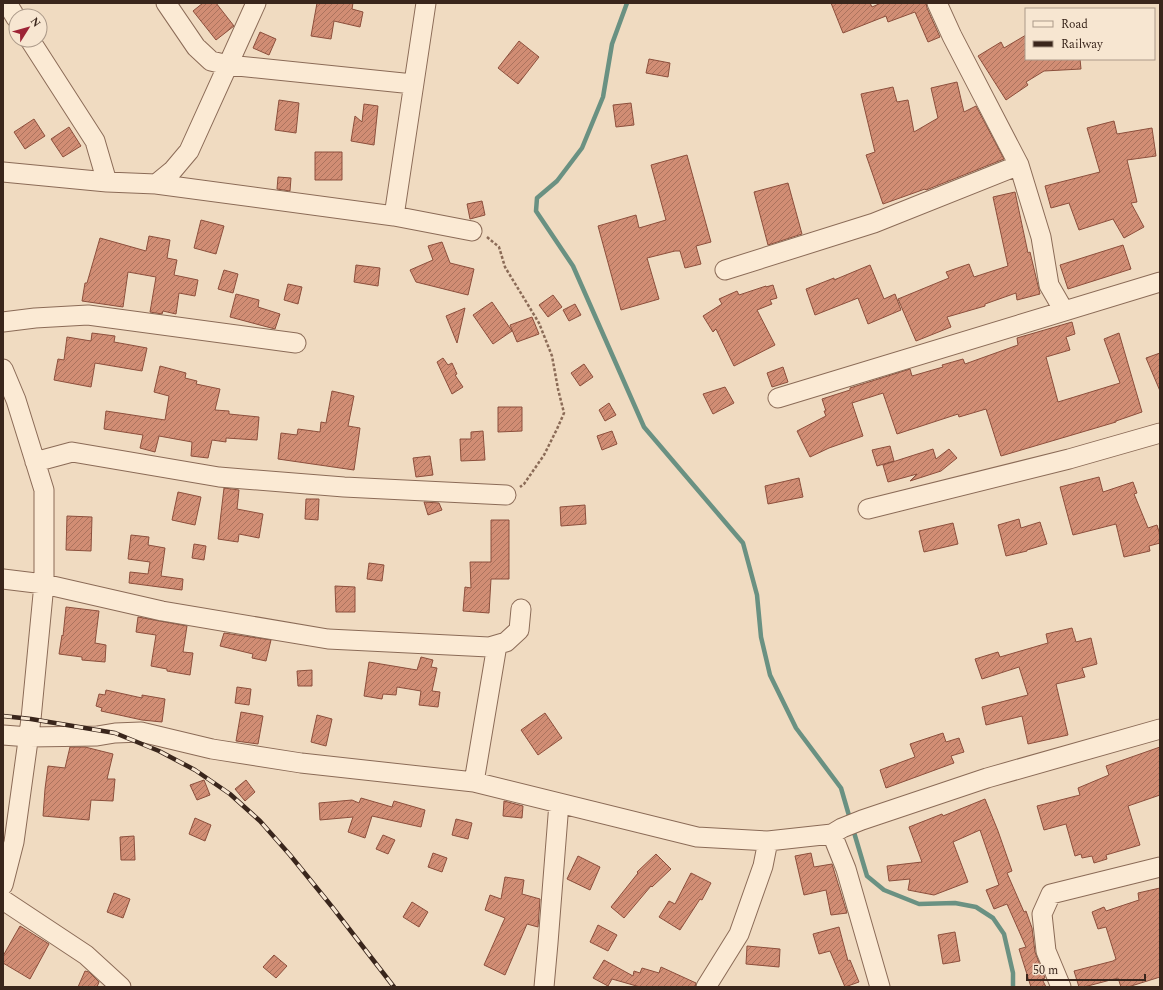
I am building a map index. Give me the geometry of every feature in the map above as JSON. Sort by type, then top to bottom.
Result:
[{"type":"street","points":[[166,3],[196,47],[211,61],[228,65],[413,84]]},
{"type":"street","points":[[156,184],[174,170],[189,151],[256,3]]},
{"type":"street","points":[[394,216],[426,3]]},
{"type":"street","points":[[937,3],[952,36],[1019,165],[1041,237],[1049,285],[1064,311]]},
{"type":"street","points":[[35,48],[95,141],[107,182]]},
{"type":"street","points":[[725,270],[874,223],[1019,165]]},
{"type":"street","points":[[3,172],[107,182],[156,184],[394,216],[472,231]]},
{"type":"street","points":[[778,398],[1160,282]]},
{"type":"street","points":[[3,322],[35,318],[88,316],[296,343]]},
{"type":"street","points":[[3,369],[16,400],[44,490],[44,584],[29,737],[14,842],[3,885]]},
{"type":"street","points":[[868,508],[1069,459],[1160,433]]},
{"type":"street","points":[[35,462],[72,452],[219,477],[344,487],[506,495]]},
{"type":"street","points":[[3,579],[44,584],[162,611],[328,639],[489,647],[506,642],[519,630],[521,609]]},
{"type":"street","points":[[474,782],[498,645]]},
{"type":"street","points":[[3,735],[29,737],[97,736],[141,732],[212,749],[301,763],[474,782],[697,837],[768,841],[837,831],[862,820],[987,778],[1160,729]]},
{"type":"street","points":[[544,987],[559,803]]},
{"type":"street","points":[[837,831],[846,869],[880,987]]},
{"type":"street","points":[[706,987],[739,934],[763,866],[768,841]]},
{"type":"street","points":[[1061,987],[1046,951],[1042,914],[1051,894],[1160,867]]},
{"type":"street","points":[[3,900],[86,955],[121,987]]},
{"type":"path","points":[[472,231],[486,236],[499,247],[505,267],[539,323],[552,356],[564,413],[544,455],[524,484],[506,495]]},
{"type":"building","points":[[203,3],[216,3],[234,26],[216,40],[193,11]]},
{"type":"building","points":[[317,3],[353,3],[352,9],[363,12],[360,27],[334,21],[331,39],[311,36]]},
{"type":"building","points":[[831,3],[870,3],[872,7],[881,3],[926,3],[940,37],[928,42],[915,12],[888,22],[886,16],[843,33]]},
{"type":"building","points":[[260,32],[276,39],[269,55],[253,48]]},
{"type":"building","points":[[1025,36],[1025,60],[1080,60],[1081,69],[1044,71],[1026,82],[1028,85],[1006,100],[978,56],[1001,42],[1004,48]]},
{"type":"building","points":[[519,41],[539,57],[518,84],[498,68]]},
{"type":"building","points":[[649,59],[670,63],[668,77],[646,73]]},
{"type":"building","points":[[957,82],[964,112],[976,106],[1004,159],[926,190],[925,189],[883,204],[866,155],[875,152],[861,94],[893,87],[897,102],[908,100],[914,132],[938,118],[931,88]]},
{"type":"building","points":[[279,100],[299,103],[296,133],[275,130]]},
{"type":"building","points":[[631,103],[634,125],[616,127],[613,105]]},
{"type":"building","points":[[364,104],[378,106],[374,145],[351,141],[355,116],[362,122]]},
{"type":"building","points":[[34,119],[45,136],[25,149],[14,132]]},
{"type":"building","points":[[1114,121],[1117,134],[1152,128],[1156,156],[1127,160],[1137,202],[1131,203],[1144,227],[1124,238],[1113,219],[1079,230],[1069,203],[1051,208],[1045,186],[1100,172],[1087,128]]},
{"type":"building","points":[[69,127],[81,146],[63,157],[51,139]]},
{"type":"building","points":[[315,152],[342,152],[342,180],[315,180]]},
{"type":"building","points":[[687,155],[711,242],[696,246],[701,264],[685,268],[680,251],[647,258],[659,299],[621,310],[598,226],[636,215],[639,228],[666,220],[651,165]]},
{"type":"building","points":[[278,177],[291,178],[290,191],[277,189]]},
{"type":"building","points":[[788,183],[802,234],[768,245],[754,192]]},
{"type":"building","points":[[1015,192],[1028,253],[1030,252],[1040,294],[1017,300],[1016,293],[985,304],[985,306],[947,317],[951,327],[916,341],[898,299],[949,278],[946,272],[969,264],[974,277],[1008,266],[993,197]]},
{"type":"building","points":[[482,201],[485,215],[470,219],[467,204]]},
{"type":"building","points":[[201,220],[224,226],[216,254],[194,248]]},
{"type":"building","points":[[149,236],[170,240],[167,258],[177,260],[174,275],[198,280],[195,296],[179,293],[176,314],[163,311],[162,314],[150,312],[156,277],[128,272],[123,307],[82,301],[85,283],[87,283],[100,238],[146,251]]},
{"type":"building","points":[[442,242],[450,263],[474,269],[468,295],[416,282],[410,270],[433,260],[428,246]]},
{"type":"building","points":[[1123,245],[1131,269],[1068,289],[1060,265]]},
{"type":"building","points":[[356,265],[380,268],[378,286],[354,282]]},
{"type":"building","points":[[870,265],[884,299],[895,294],[901,310],[868,324],[858,298],[815,315],[806,289],[834,278],[834,280]]},
{"type":"building","points":[[224,270],[238,274],[233,293],[218,289]]},
{"type":"building","points":[[288,284],[302,287],[298,304],[284,300]]},
{"type":"building","points":[[773,285],[777,298],[770,300],[772,304],[757,310],[775,345],[734,366],[716,329],[713,332],[703,316],[722,304],[719,299],[737,291],[739,295]]},
{"type":"building","points":[[236,294],[259,300],[258,307],[280,314],[275,329],[230,317]]},
{"type":"building","points":[[553,295],[562,307],[548,317],[539,305]]},
{"type":"building","points":[[492,302],[512,331],[493,344],[473,315]]},
{"type":"building","points":[[575,304],[581,315],[569,321],[563,310]]},
{"type":"building","points":[[465,308],[457,343],[446,316]]},
{"type":"building","points":[[532,317],[539,334],[517,342],[510,325]]},
{"type":"building","points":[[1072,322],[1075,334],[1066,337],[1070,350],[1046,357],[1058,402],[1120,383],[1104,339],[1119,333],[1142,412],[1116,422],[1001,456],[986,409],[959,417],[958,414],[897,434],[883,393],[852,403],[863,436],[829,448],[810,457],[797,431],[826,416],[822,399],[850,390],[850,388],[910,369],[912,376],[943,367],[942,365],[963,359],[965,364],[1018,345],[1017,338]]},
{"type":"building","points":[[92,333],[115,336],[114,342],[147,348],[142,371],[95,363],[91,387],[54,380],[58,359],[64,360],[67,337],[91,341]]},
{"type":"building","points":[[1160,353],[1160,391],[1146,358]]},
{"type":"building","points":[[443,358],[448,365],[452,363],[457,374],[455,375],[463,387],[452,394],[437,362]]},
{"type":"building","points":[[584,364],[593,377],[580,386],[571,373]]},
{"type":"building","points":[[160,366],[186,373],[185,378],[197,381],[196,384],[220,389],[215,410],[229,411],[229,414],[259,417],[257,440],[226,438],[226,442],[212,440],[208,458],[191,456],[192,442],[159,436],[155,452],[140,448],[143,435],[104,429],[106,411],[165,420],[169,396],[154,392]]},
{"type":"building","points":[[783,367],[788,382],[772,387],[767,373]]},
{"type":"building","points":[[725,387],[734,403],[713,414],[703,394]]},
{"type":"building","points":[[332,391],[354,396],[348,426],[360,428],[354,470],[278,459],[281,433],[297,435],[298,429],[320,432],[321,422],[326,423]]},
{"type":"building","points":[[609,403],[616,415],[605,421],[599,410]]},
{"type":"building","points":[[498,407],[522,407],[522,431],[498,432]]},
{"type":"building","points":[[483,431],[485,460],[461,461],[460,439],[471,439],[471,432]]},
{"type":"building","points":[[612,431],[617,444],[602,450],[597,436]]},
{"type":"building","points":[[890,446],[894,461],[877,466],[872,450]]},
{"type":"building","points":[[933,449],[936,459],[949,449],[957,458],[941,471],[910,481],[917,474],[888,482],[883,465]]},
{"type":"building","points":[[430,456],[433,475],[416,477],[413,458]]},
{"type":"building","points":[[1099,477],[1103,492],[1133,482],[1137,493],[1134,494],[1148,528],[1157,525],[1160,535],[1160,543],[1149,546],[1150,551],[1124,557],[1116,524],[1073,535],[1060,487]]},
{"type":"building","points":[[799,478],[803,497],[768,504],[765,486]]},
{"type":"building","points":[[224,488],[239,490],[237,509],[263,514],[259,538],[239,534],[238,542],[218,539]]},
{"type":"building","points":[[178,492],[201,497],[195,525],[172,520]]},
{"type":"building","points":[[306,499],[319,499],[318,520],[305,519]]},
{"type":"building","points":[[424,502],[439,503],[442,510],[428,515]]},
{"type":"building","points":[[585,505],[586,524],[561,526],[560,507]]},
{"type":"building","points":[[67,516],[92,517],[91,551],[66,550]]},
{"type":"building","points":[[1019,519],[1021,528],[1040,522],[1047,544],[1006,556],[998,525]]},
{"type":"building","points":[[491,520],[509,520],[509,579],[491,579],[489,613],[463,611],[465,587],[471,588],[470,562],[491,562]]},
{"type":"building","points":[[953,523],[958,544],[924,552],[919,531]]},
{"type":"building","points":[[131,535],[149,537],[148,545],[165,548],[161,576],[183,579],[182,590],[129,583],[130,572],[148,574],[150,562],[128,559]]},
{"type":"building","points":[[194,544],[206,546],[204,560],[192,558]]},
{"type":"building","points":[[369,563],[384,565],[382,581],[367,579]]},
{"type":"building","points":[[335,586],[355,587],[355,612],[336,612]]},
{"type":"building","points":[[66,607],[99,611],[95,643],[106,645],[105,662],[82,660],[82,657],[59,654],[62,635],[63,636]]},
{"type":"building","points":[[138,617],[187,626],[183,652],[193,653],[190,675],[167,671],[167,669],[151,666],[156,635],[136,632]]},
{"type":"building","points":[[1072,628],[1076,642],[1091,638],[1097,664],[1082,668],[1085,677],[1056,684],[1068,735],[1028,744],[1022,716],[986,725],[982,707],[1028,695],[1019,667],[982,679],[975,659],[998,652],[1000,657],[1048,643],[1046,634]]},
{"type":"building","points":[[224,633],[271,640],[266,661],[252,658],[253,654],[220,646]]},
{"type":"building","points":[[421,657],[433,660],[431,667],[437,668],[432,691],[440,692],[438,707],[419,705],[421,691],[397,687],[396,695],[383,694],[382,699],[364,696],[369,662],[417,670]]},
{"type":"building","points":[[312,670],[312,686],[298,686],[297,671]]},
{"type":"building","points":[[237,687],[251,689],[249,705],[235,703]]},
{"type":"building","points":[[106,690],[142,698],[142,695],[165,699],[162,722],[142,720],[101,711],[102,708],[96,706],[99,694],[105,695]]},
{"type":"building","points":[[241,712],[263,716],[258,744],[236,741]]},
{"type":"building","points":[[545,713],[562,738],[538,755],[521,730]]},
{"type":"building","points":[[317,715],[332,719],[326,746],[311,742]]},
{"type":"building","points":[[943,733],[946,742],[959,738],[964,752],[951,756],[954,763],[886,788],[880,770],[915,757],[910,744]]},
{"type":"building","points":[[70,747],[85,747],[113,754],[107,779],[115,779],[113,801],[91,800],[89,820],[43,816],[48,766],[65,768]]},
{"type":"building","points":[[1160,747],[1160,795],[1128,806],[1140,845],[1106,855],[1107,859],[1094,863],[1092,856],[1082,858],[1081,854],[1075,856],[1066,824],[1044,830],[1037,806],[1080,795],[1078,788],[1109,775],[1106,766]]},
{"type":"building","points":[[204,780],[210,795],[197,800],[190,785]]},
{"type":"building","points":[[246,780],[255,792],[245,801],[235,789]]},
{"type":"building","points":[[361,798],[392,807],[394,801],[425,810],[421,827],[372,816],[365,838],[348,832],[353,817],[320,820],[319,803],[352,800],[359,803]]},
{"type":"building","points":[[985,799],[1012,871],[1007,873],[1024,912],[1026,911],[1032,928],[1035,952],[1045,978],[1042,979],[1046,987],[1031,987],[1019,949],[1026,947],[1007,904],[994,909],[986,890],[999,885],[980,830],[953,842],[968,882],[934,895],[908,890],[910,879],[889,881],[887,866],[922,862],[909,827],[942,814],[943,816]]},
{"type":"building","points":[[504,801],[523,806],[522,818],[503,816]]},
{"type":"building","points":[[195,818],[211,825],[205,841],[189,834]]},
{"type":"building","points":[[456,819],[472,823],[468,839],[452,835]]},
{"type":"building","points":[[383,835],[395,840],[388,854],[376,849]]},
{"type":"building","points":[[134,836],[135,860],[121,860],[120,837]]},
{"type":"building","points":[[433,853],[447,858],[442,872],[428,867]]},
{"type":"building","points":[[811,853],[814,867],[832,864],[847,913],[831,915],[826,890],[804,895],[795,856]]},
{"type":"building","points":[[656,854],[671,869],[652,887],[651,886],[624,918],[611,907],[638,873],[637,872]]},
{"type":"building","points":[[578,856],[600,867],[590,890],[567,879]]},
{"type":"building","points":[[691,873],[711,883],[702,900],[700,899],[680,930],[659,917],[669,901],[675,904]]},
{"type":"building","points":[[505,877],[524,880],[522,894],[540,899],[538,927],[527,924],[505,975],[484,965],[505,918],[485,910],[490,895],[501,899]]},
{"type":"building","points":[[1160,888],[1160,977],[1128,987],[1121,987],[1118,978],[1079,987],[1074,971],[1116,959],[1106,927],[1098,929],[1092,912],[1104,907],[1106,911],[1139,900],[1138,893]]},
{"type":"building","points":[[114,893],[130,899],[123,918],[107,912]]},
{"type":"building","points":[[412,902],[428,912],[419,927],[403,917]]},
{"type":"building","points":[[598,925],[617,935],[608,951],[590,942]]},
{"type":"building","points":[[20,926],[49,944],[30,979],[3,963],[3,956]]},
{"type":"building","points":[[839,927],[848,961],[850,960],[859,982],[845,987],[830,951],[819,954],[813,934]]},
{"type":"building","points":[[955,932],[960,961],[943,964],[938,935]]},
{"type":"building","points":[[747,946],[780,949],[779,967],[746,964]]},
{"type":"building","points":[[274,955],[287,966],[276,978],[263,967]]},
{"type":"building","points":[[604,960],[633,976],[634,971],[640,973],[642,968],[659,973],[661,967],[696,983],[695,987],[640,987],[612,979],[608,986],[593,978]]},
{"type":"building","points":[[85,971],[89,972],[99,982],[97,987],[78,987]]},
{"type":"waterway","points":[[627,3],[612,44],[603,97],[582,148],[557,181],[537,198],[536,211],[573,266],[644,427],[743,543],[757,595],[761,637],[770,675],[796,728],[841,788],[850,819]]},
{"type":"waterway","points":[[853,829],[867,876],[884,890],[919,904],[955,903],[976,907],[993,918],[1004,934],[1013,973],[1013,987]]},
{"type":"railway","points":[[3,716],[31,719],[115,733],[159,751],[195,770],[230,794],[260,821],[290,855],[394,987]]}]
